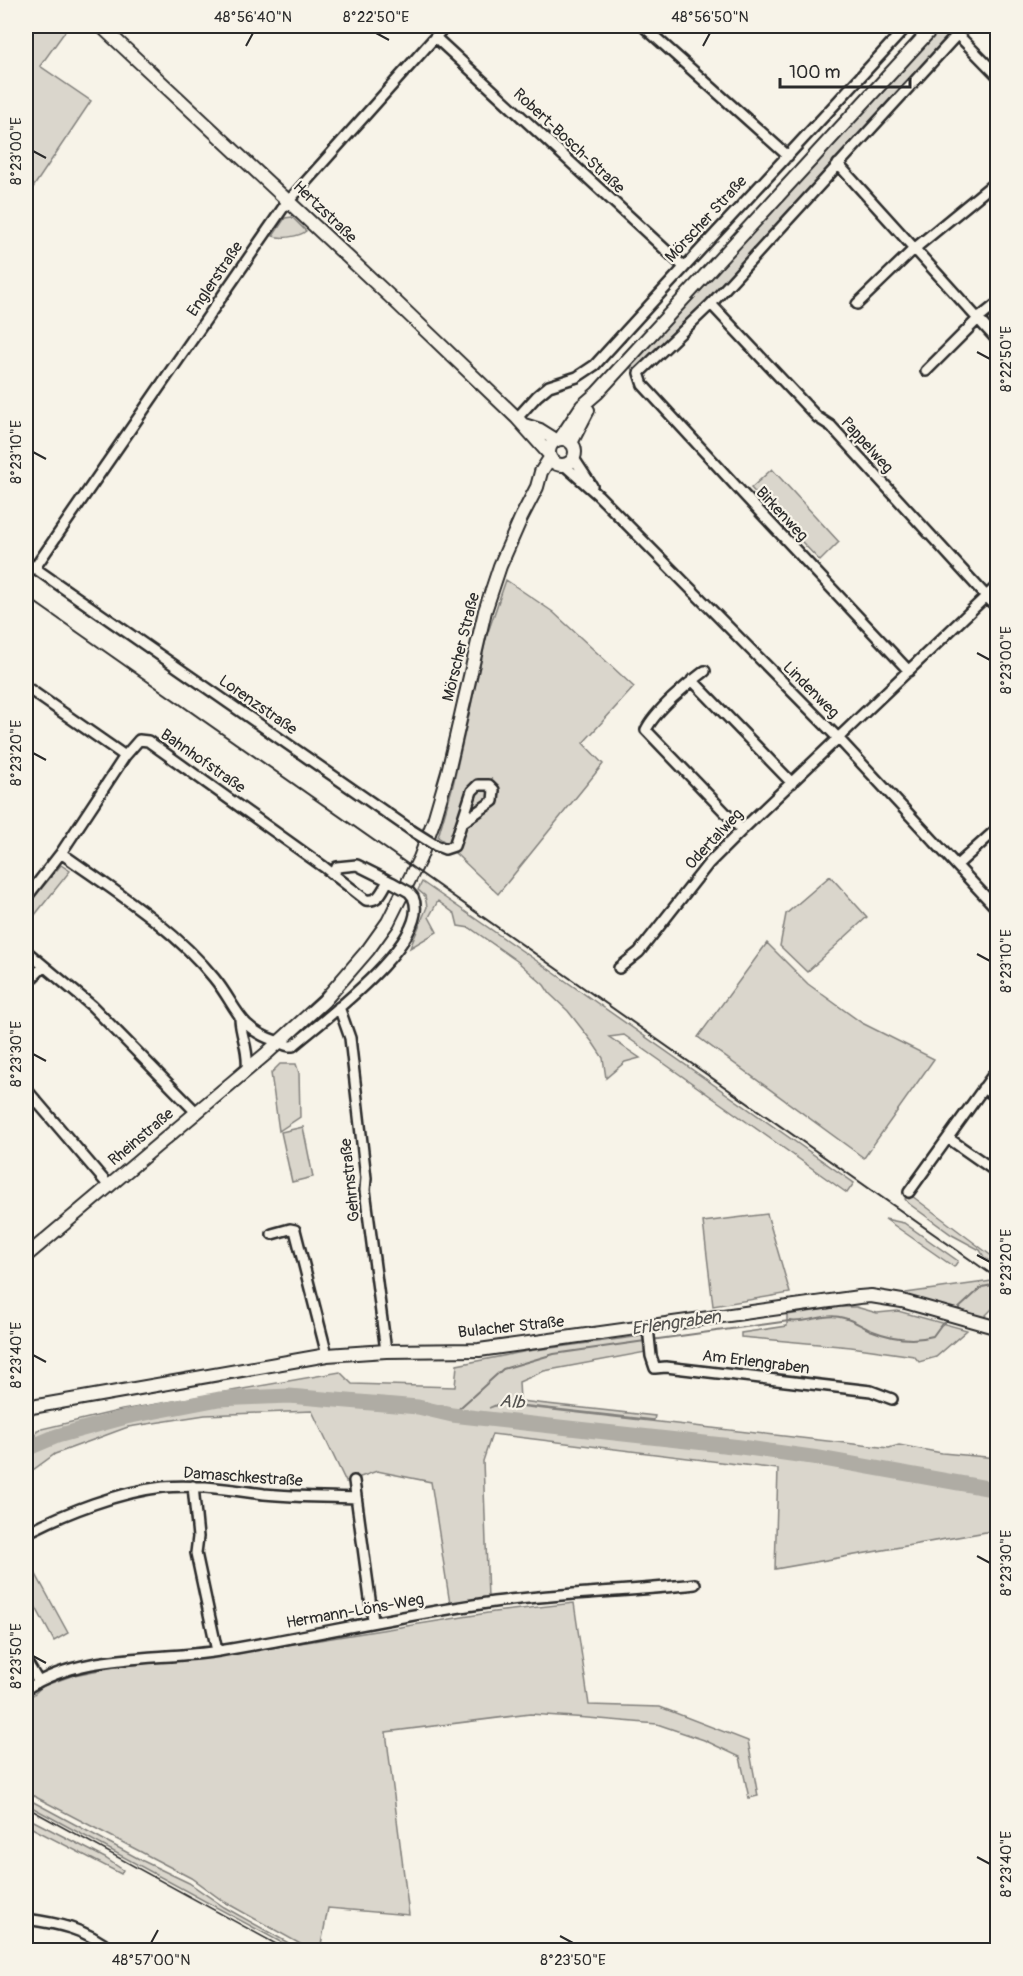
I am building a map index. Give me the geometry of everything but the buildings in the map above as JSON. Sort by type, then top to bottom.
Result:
[{"type":"street","name":"Hertzstraße","points":[[101,26],[289,200],[559,460]]},
{"type":"street","name":"Englerstraße","points":[[34,569],[289,200],[445,26]]},
{"type":"street","points":[[643,26],[788,156]]},
{"type":"street","name":"Mörscher Straße","points":[[521,422],[542,391],[549,386],[583,374],[595,365],[907,26]]},
{"type":"street","points":[[559,460],[574,450],[562,441],[582,406],[597,393],[934,26]]},
{"type":"street","points":[[711,304],[965,26]]},
{"type":"street","points":[[957,34],[998,76]]},
{"type":"street","name":"Robert-Bosch-Straße","points":[[435,37],[684,266]]},
{"type":"street","points":[[838,164],[998,341]]},
{"type":"street","points":[[857,304],[914,249],[998,180]]},
{"type":"street","points":[[926,371],[978,319],[998,303]]},
{"type":"street","name":"Birkenweg","points":[[711,304],[639,374],[644,385],[909,671]]},
{"type":"street","name":"Pappelweg","points":[[711,304],[817,417],[831,426],[998,609]]},
{"type":"street","name":"Hertzstraße","points":[[521,422],[562,441]]},
{"type":"street","name":"Mörscher Straße","points":[[434,820],[448,772],[485,611],[500,566],[520,518],[537,487],[541,472],[559,460],[550,446],[562,441]]},
{"type":"street","name":"Lindenweg","points":[[559,460],[598,495],[838,738],[998,910]]},
{"type":"street","name":"Lorenzstraße","points":[[26,562],[435,845],[445,849],[454,846],[463,822]]},
{"type":"street","name":"Odertalweg","points":[[620,968],[639,952],[709,863],[998,585]]},
{"type":"street","points":[[705,671],[692,680],[650,721],[646,730],[742,830]]},
{"type":"street","points":[[692,680],[792,783]]},
{"type":"street","points":[[26,687],[125,756],[61,853],[26,897]]},
{"type":"street","name":"Bahnhofstraße","points":[[125,756],[139,740],[148,741],[234,801],[366,900],[377,899],[390,882]]},
{"type":"street","name":"Rheinstraße","points":[[26,1256],[279,1042],[343,980],[368,951],[388,922],[420,858],[434,820]]},
{"type":"street","points":[[957,865],[998,828]]},
{"type":"street","points":[[61,853],[183,944],[214,978],[240,1018],[260,1036],[279,1042]]},
{"type":"street","points":[[334,875],[337,867],[357,865],[390,882]]},
{"type":"street","name":"Rheinstraße","points":[[279,1042],[284,1046],[293,1046],[391,958],[406,939],[415,913],[415,905],[409,892],[390,882]]},
{"type":"street","points":[[26,951],[92,1006],[196,1112]]},
{"type":"street","points":[[26,984],[44,966]]},
{"type":"street","name":"Gehrnstraße","points":[[339,1007],[350,1038],[366,1178],[365,1190],[386,1351]]},
{"type":"street","points":[[240,1018],[247,1048],[247,1069]]},
{"type":"street","points":[[909,1192],[998,1068]]},
{"type":"street","points":[[983,1088],[998,1098]]},
{"type":"street","points":[[26,1089],[109,1186]]},
{"type":"street","points":[[948,1138],[998,1173]]},
{"type":"street","points":[[272,1234],[290,1229],[295,1230],[327,1355]]},
{"type":"street","name":"Bulacher Straße","points":[[26,1408],[327,1355],[386,1351],[480,1350],[648,1332],[871,1296],[902,1301],[998,1328]]},
{"type":"street","name":"Am Erlengraben","points":[[648,1332],[655,1368],[666,1367],[871,1391],[892,1399]]},
{"type":"street","points":[[354,1481],[373,1621]]},
{"type":"street","points":[[193,1486],[198,1537],[196,1553],[217,1651]]},
{"type":"street","name":"Damaschkestraße","points":[[28,1532],[84,1507],[162,1487],[193,1486],[266,1494],[356,1498]]},
{"type":"street","name":"Hermann-Löns-Weg","points":[[26,1689],[38,1681],[101,1662],[217,1651],[373,1621],[490,1602],[694,1584]]},
{"type":"street","points":[[26,1661],[38,1681]]},
{"type":"street","points":[[26,1919],[58,1923],[87,1934],[111,1950]]},
{"type":"shaded area","points":[[26,26],[69,26],[40,66],[91,101],[26,198]]},
{"type":"shaded area","points":[[939,26],[958,26],[704,304],[634,371],[629,366]]},
{"type":"shaded area","points":[[292,217],[306,231],[290,237],[273,236],[285,218]]},
{"type":"shaded area","points":[[772,469],[839,542],[820,561],[751,488]]},
{"type":"shaded area","points":[[506,580],[553,612],[634,687],[583,743],[603,764],[498,894],[448,844],[438,837],[453,785],[487,635]]},
{"type":"shaded area","points":[[61,865],[70,871],[26,926],[26,907]]},
{"type":"shaded area","points":[[830,876],[867,917],[807,972],[780,946],[786,914]]},
{"type":"shaded area","points":[[422,882],[854,1183],[847,1193],[624,1035],[609,1037],[640,1058],[625,1062],[606,1078],[603,1058],[593,1043],[544,985],[517,961],[470,928],[458,926],[455,914],[438,901],[429,917],[437,932],[410,948],[427,907],[425,896],[418,890]]},
{"type":"shaded area","points":[[767,943],[808,984],[862,1023],[934,1059],[864,1158],[698,1037]]},
{"type":"shaded area","points":[[280,1064],[296,1064],[299,1073],[300,1117],[279,1131],[271,1073]]},
{"type":"shaded area","points":[[303,1127],[313,1177],[292,1182],[281,1132]]},
{"type":"shaded area","points":[[912,1196],[997,1260],[997,1267],[984,1257],[980,1250],[952,1235],[908,1203],[906,1197],[909,1199]]},
{"type":"shaded area","points":[[767,1214],[790,1293],[713,1306],[703,1222]]},
{"type":"shaded area","points":[[885,1219],[904,1223],[958,1261],[954,1267]]},
{"type":"shaded area","points":[[992,1281],[997,1285],[997,1304],[982,1319],[905,1296],[906,1293]]},
{"type":"shaded area","points":[[840,1307],[856,1307],[877,1313],[898,1311],[967,1330],[936,1357],[919,1362],[914,1356],[851,1347],[741,1337],[741,1333],[787,1326],[787,1315]]},
{"type":"shaded area","points":[[642,1336],[646,1352],[544,1371],[519,1382],[520,1401],[655,1416],[654,1420],[500,1403],[489,1408],[500,1404],[889,1448],[899,1445],[942,1453],[997,1458],[997,1530],[775,1569],[778,1469],[492,1434],[483,1461],[488,1598],[450,1604],[431,1482],[377,1471],[346,1482],[312,1411],[205,1415],[128,1427],[55,1454],[26,1475],[26,1452],[33,1447],[37,1430],[122,1410],[340,1372],[352,1384],[455,1387],[457,1365],[528,1351]]},
{"type":"shaded area","points":[[26,1556],[68,1633],[54,1641],[26,1589]]},
{"type":"shaded area","points":[[574,1603],[589,1705],[660,1707],[748,1741],[758,1796],[749,1798],[740,1757],[704,1740],[657,1724],[530,1714],[386,1732],[409,1915],[328,1908],[320,1950],[311,1950],[223,1901],[191,1878],[26,1792],[26,1701],[43,1686],[74,1675],[109,1668],[307,1642],[494,1612]]},
{"type":"shaded area","points":[[26,1798],[189,1883],[224,1907],[301,1950],[295,1950],[26,1804]]},
{"type":"shaded area","points":[[26,1817],[105,1858],[123,1870],[121,1874],[32,1828],[26,1829]]},
{"type":"waterway","points":[[956,1311],[982,1287],[998,1284]]},
{"type":"waterway","name":"Erlengraben","points":[[651,1340],[830,1316],[847,1319],[885,1335],[917,1339],[933,1336],[948,1319]]},
{"type":"waterway","name":"Erlengraben","points":[[452,1415],[503,1369],[554,1354],[645,1341]]},
{"type":"waterway","name":"Alb","points":[[26,1449],[57,1436],[126,1417],[219,1399],[289,1396],[418,1407],[452,1415],[741,1447],[819,1458],[998,1490]]},
{"type":"tram line","points":[[26,1807],[287,1950]]},
{"type":"railway","points":[[26,596],[998,1279]]}]
